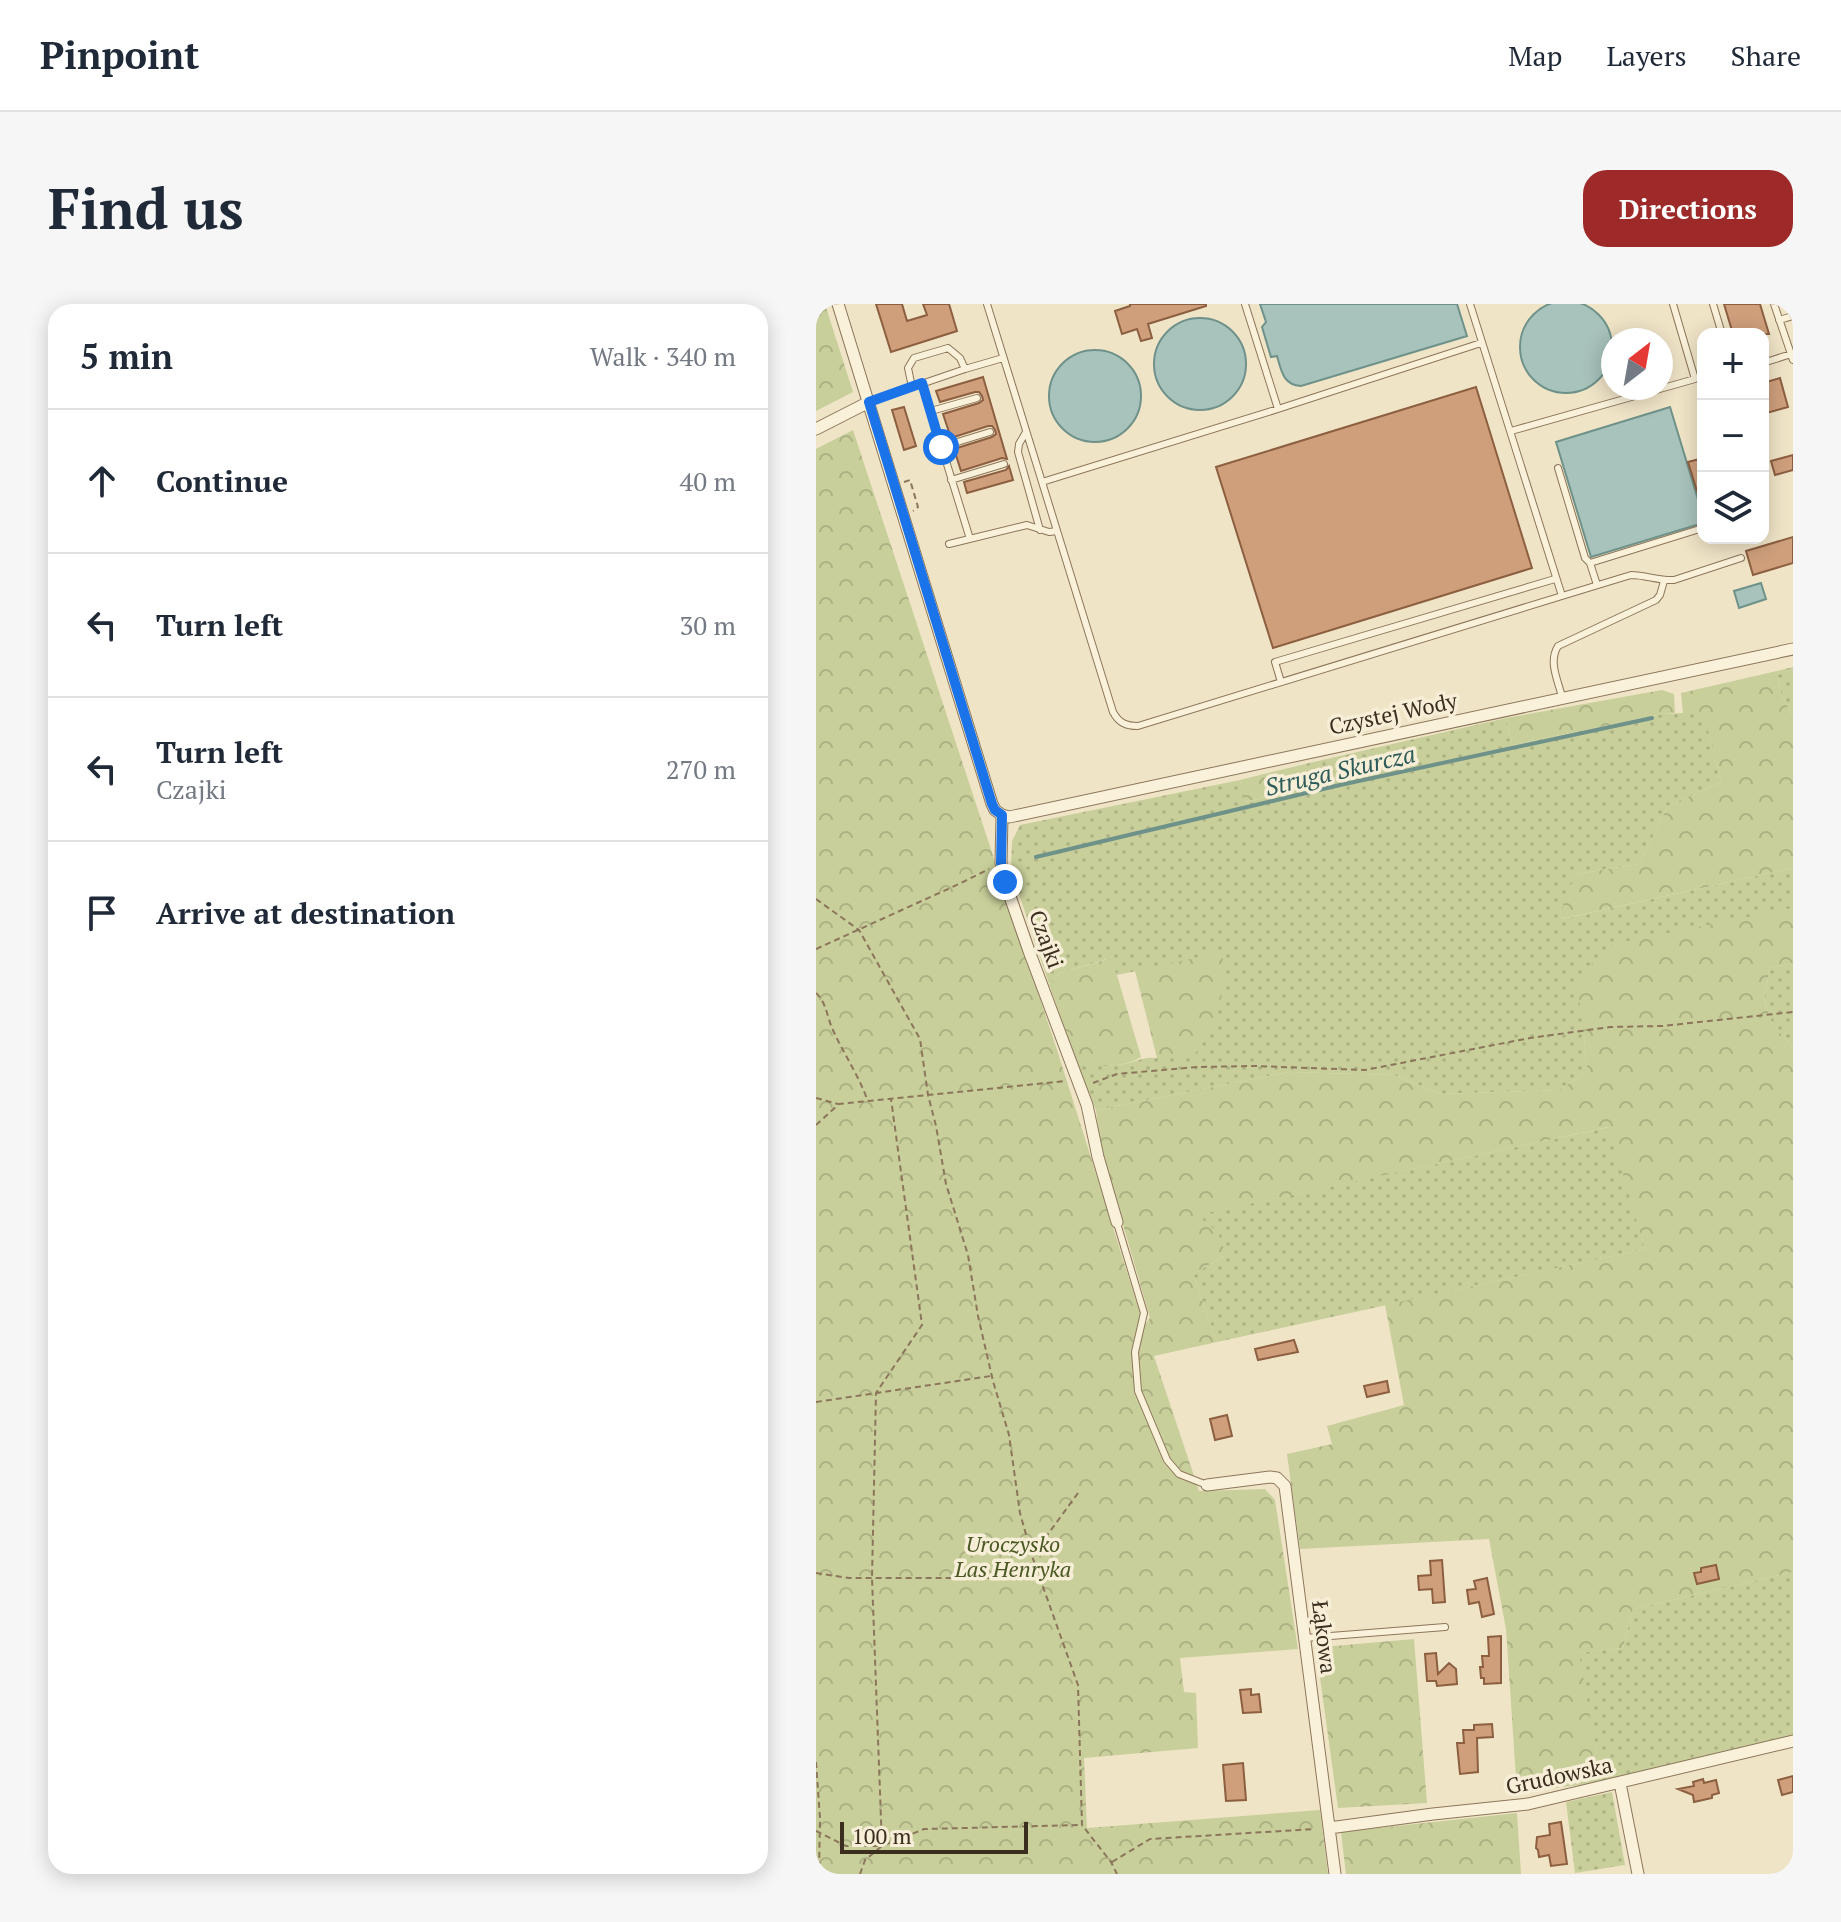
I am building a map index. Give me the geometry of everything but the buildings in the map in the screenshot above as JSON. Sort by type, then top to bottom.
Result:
[{"type":"street","name":"Czajki","points":[[838,304],[992,804],[1002,815],[1001,863],[1005,882],[1087,1105],[1117,1222]]},
{"type":"street","points":[[816,429],[869,402]]},
{"type":"street","name":"Czystej Wody","points":[[1002,815],[1014,816],[1793,649]]},
{"type":"street","name":"Łąkowa","points":[[1207,1485],[1270,1477],[1277,1478],[1285,1486],[1335,1874]]},
{"type":"street","name":"Grudowska","points":[[1329,1828],[1528,1804],[1793,1741]]},
{"type":"street","points":[[1620,1783],[1638,1874]]},
{"type":"lane","points":[[987,304],[1113,712],[1123,724],[1138,726],[1631,575],[1674,580],[1741,558]]},
{"type":"lane","points":[[1245,304],[1278,409]]},
{"type":"lane","points":[[1470,304],[1562,596]]},
{"type":"lane","points":[[1511,431],[1695,379],[1673,304]]},
{"type":"lane","points":[[1713,304],[1720,328]]},
{"type":"lane","points":[[1769,362],[1792,357],[1774,304]]},
{"type":"lane","points":[[1779,320],[1793,316]]},
{"type":"lane","points":[[1042,482],[1481,343]]},
{"type":"lane","points":[[912,387],[908,368],[914,358],[948,348],[960,358],[965,369]]},
{"type":"lane","points":[[869,402],[1003,358]]},
{"type":"lane","points":[[922,383],[970,539]]},
{"type":"lane","points":[[931,411],[977,398]]},
{"type":"lane","points":[[941,447],[990,432]]},
{"type":"lane","points":[[1026,432],[1018,452],[1040,530]]},
{"type":"lane","points":[[951,480],[1004,464]]},
{"type":"lane","points":[[1558,468],[1585,558],[1590,563],[1597,585]]},
{"type":"lane","points":[[949,544],[1027,525],[1049,532],[1057,531]]},
{"type":"lane","points":[[1590,563],[1697,530]]},
{"type":"lane","points":[[1281,682],[1275,662],[1555,579]]},
{"type":"lane","points":[[1562,697],[1553,659],[1558,646],[1656,600],[1664,581]]},
{"type":"lane","points":[[1452,610],[1459,628]]},
{"type":"lane","points":[[1363,636],[1370,655]]},
{"type":"lane","points":[[1117,1222],[1144,1313],[1135,1352],[1138,1391],[1167,1460],[1179,1474],[1207,1485]]},
{"type":"lane","points":[[1305,1638],[1445,1627]]},
{"type":"path","points":[[816,949],[1001,863]]},
{"type":"path","points":[[816,899],[859,930],[920,1039],[946,1184],[968,1255],[978,1316],[1009,1435],[1020,1513],[1078,1685],[1082,1825],[1117,1874]]},
{"type":"path","points":[[816,993],[822,999],[832,1028],[868,1101]]},
{"type":"path","points":[[816,1098],[839,1104],[1079,1083],[1117,1074],[1197,1067],[1365,1070],[1530,1038],[1596,1029],[1662,1026],[1793,1012]]},
{"type":"path","points":[[882,1846],[872,1578],[876,1393],[922,1325],[891,1099]]},
{"type":"path","points":[[816,1125],[839,1104]]},
{"type":"path","points":[[816,1402],[992,1376]]},
{"type":"path","points":[[1032,1556],[1078,1493]]},
{"type":"path","points":[[816,1573],[849,1578],[1040,1578]]},
{"type":"path","points":[[816,1762],[819,1874]]},
{"type":"path","points":[[860,1874],[865,1860],[882,1846],[924,1829],[1082,1825]]},
{"type":"path","points":[[1111,1862],[1150,1839],[1329,1828]]},
{"type":"path","points":[[818,1832],[846,1846],[882,1846]]},
{"type":"green space","points":[[816,304],[825,304],[853,392],[816,411]]},
{"type":"green space","name":"Uroczysko Las Henryka","points":[[853,430],[1058,1053],[1144,1326],[1150,1318],[1100,1145],[1096,1110],[1289,1072],[1394,1075],[1440,1094],[1559,1090],[1587,1072],[1577,983],[1590,965],[1614,944],[1793,908],[1793,963],[1770,968],[1764,1000],[1772,1023],[1793,1048],[1793,1572],[1633,1609],[1623,1648],[1579,1653],[1602,1782],[1517,1793],[1506,1629],[1489,1539],[1300,1549],[1287,1454],[1332,1444],[1327,1426],[1404,1405],[1385,1305],[1645,1249],[1609,1127],[1197,1215],[1218,1232],[1226,1255],[1193,1274],[1217,1342],[1154,1356],[1199,1491],[1265,1489],[1275,1500],[1298,1649],[1180,1658],[1184,1692],[1196,1693],[1198,1748],[1084,1758],[1087,1828],[1320,1810],[1328,1874],[816,1874],[816,449]]},
{"type":"green space","points":[[1793,667],[1793,717],[1781,694],[1777,671]]},
{"type":"green space","points":[[1777,671],[1781,694],[1793,717],[1793,868],[1561,919],[1564,898],[1577,874],[1639,864],[1668,806],[1721,782],[1704,713],[1683,713],[1681,693]]},
{"type":"green space","points":[[1662,690],[1674,694],[1675,713],[1512,745],[1506,718]]},
{"type":"green space","points":[[1704,712],[1721,782],[1668,806],[1639,864],[1577,874],[1562,919],[1793,868],[1793,908],[1739,920],[1584,1035],[1587,1072],[1559,1090],[1440,1094],[1394,1075],[1289,1072],[1096,1110],[1078,1066],[1125,1064],[1157,1058],[1223,953],[1117,975],[1107,959],[1061,973],[1049,984],[1011,870],[1012,841],[1020,825],[1240,780],[1246,802],[1310,786],[1305,764],[1506,718],[1512,745],[1663,714]]},
{"type":"green space","points":[[1305,764],[1311,786],[1245,802],[1240,780]]},
{"type":"green space","points":[[1223,952],[1221,998],[1214,1028],[1194,1055],[1157,1058],[1135,971]]},
{"type":"green space","points":[[1108,959],[1117,975],[1141,1057],[1119,1065],[1078,1066],[1049,984],[1061,973]]},
{"type":"green space","points":[[1793,963],[1793,1048],[1772,1023],[1764,1000],[1770,968]]},
{"type":"green space","points":[[1610,1127],[1645,1249],[1217,1342],[1193,1274],[1226,1255],[1196,1215]]},
{"type":"green space","points":[[1793,1572],[1793,1737],[1602,1782],[1578,1653],[1623,1648],[1633,1609]]},
{"type":"green space","points":[[1414,1639],[1427,1803],[1338,1808],[1317,1656],[1323,1647]]},
{"type":"green space","points":[[1612,1792],[1625,1865],[1575,1873],[1566,1802]]},
{"type":"green space","points":[[1517,1813],[1521,1874],[1346,1874],[1341,1832]]},
{"type":"water","points":[[1557,302],[1575,302],[1591,309],[1607,328],[1601,328],[1601,376],[1591,385],[1575,392],[1557,392],[1541,385],[1528,372],[1521,356],[1521,338],[1528,322],[1541,309]]},
{"type":"water","points":[[1260,304],[1457,304],[1467,336],[1301,386],[1290,383],[1277,356],[1271,357],[1262,327],[1266,322]]},
{"type":"water","points":[[1200,318],[1218,322],[1232,332],[1242,346],[1246,364],[1242,382],[1232,396],[1218,406],[1200,410],[1182,406],[1168,396],[1158,382],[1154,364],[1158,346],[1168,332],[1182,322]]},
{"type":"water","points":[[1095,350],[1113,354],[1127,364],[1137,378],[1141,396],[1137,414],[1127,428],[1113,438],[1095,442],[1077,438],[1063,428],[1053,414],[1049,396],[1053,378],[1063,364],[1077,354]]},
{"type":"water","points":[[1670,407],[1697,496],[1697,525],[1591,557],[1556,442]]},
{"type":"water","points":[[1761,583],[1766,599],[1739,608],[1734,591]]},
{"type":"waterway","name":"Struga Skurcza","points":[[1036,857],[1340,785],[1652,718]]},
{"type":"route","points":[[941,447],[922,383],[869,402],[992,804],[1002,815],[1001,863],[1005,882]]}]
